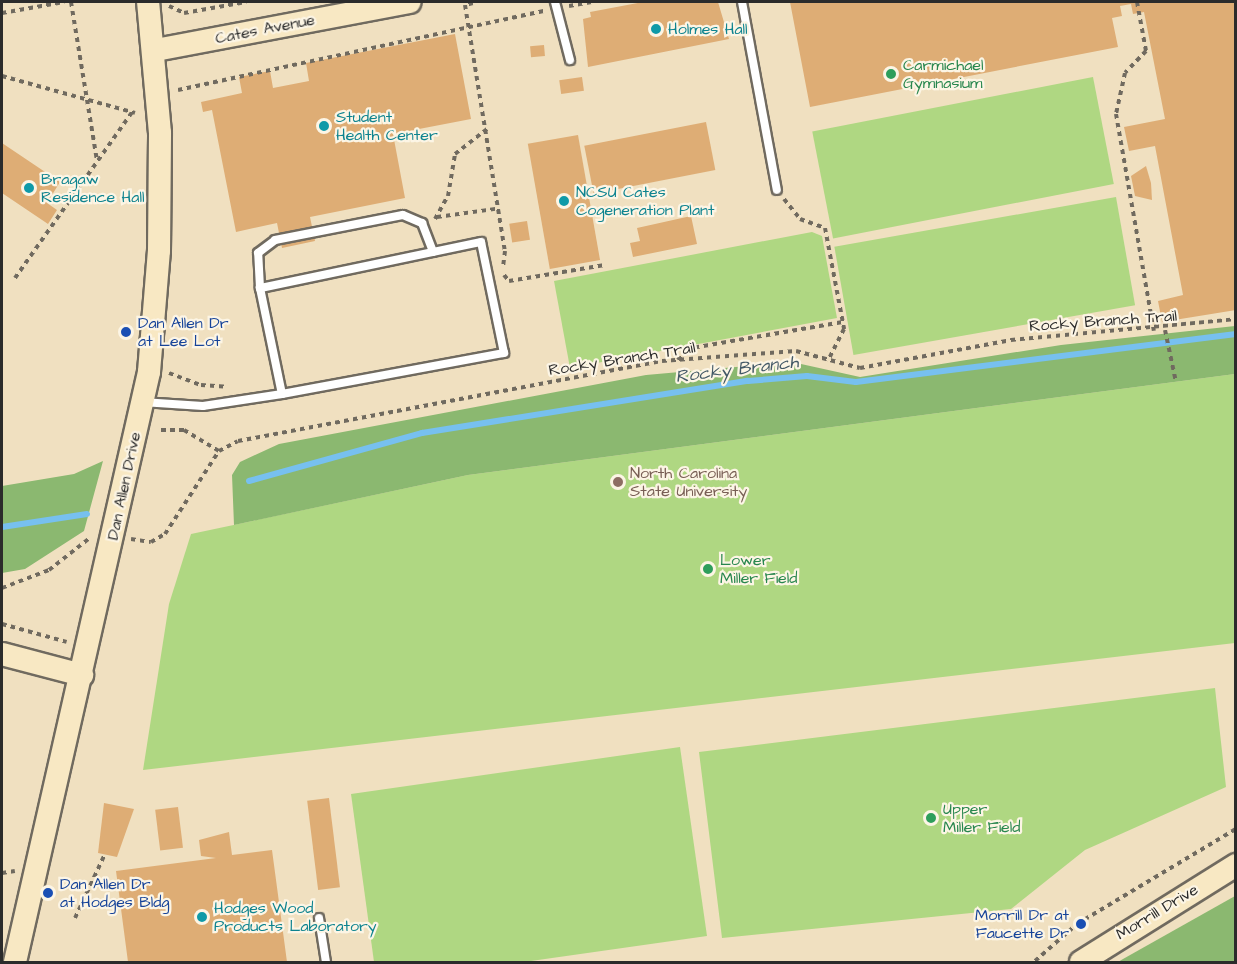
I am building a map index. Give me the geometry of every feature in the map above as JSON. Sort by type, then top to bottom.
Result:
[{"type":"street","name":"Dan Allen Drive","points":[[15,963],[142,402],[159,251],[156,50],[148,2]]},
{"type":"street","name":"Cates Avenue","points":[[156,50],[410,2]]},
{"type":"street","points":[[2,654],[82,675]]},
{"type":"street","name":"Morrill Drive","points":[[1081,963],[1236,865]]},
{"type":"lane","points":[[742,2],[777,190]]},
{"type":"lane","points":[[555,5],[570,60]]},
{"type":"lane","points":[[282,394],[260,288],[258,253],[275,240],[403,215],[426,229],[434,252]]},
{"type":"lane","points":[[142,402],[203,406],[282,394],[504,353],[481,242],[260,288]]},
{"type":"lane","points":[[319,918],[326,963]]},
{"type":"path","points":[[2,13],[64,2]]},
{"type":"path","points":[[71,2],[97,162]]},
{"type":"path","points":[[170,7],[184,13],[246,2]]},
{"type":"path","points":[[178,87],[469,26],[555,5],[592,2]]},
{"type":"path","points":[[1137,2],[1146,51],[1125,73],[1116,114],[1154,330]]},
{"type":"path","points":[[472,3],[465,4],[487,129],[495,209],[509,281],[605,265]]},
{"type":"path","points":[[2,76],[133,111],[138,115]]},
{"type":"path","points":[[15,278],[133,111]]},
{"type":"path","points":[[426,229],[437,217],[448,196],[455,154],[487,129]]},
{"type":"path","points":[[777,190],[800,219],[825,228],[843,322],[828,361]]},
{"type":"path","points":[[437,217],[495,209]]},
{"type":"path","name":"Rocky Branch Trail","points":[[219,451],[238,441],[678,360],[796,351],[860,368],[1011,339],[1165,330],[1236,320]]},
{"type":"path","points":[[678,360],[686,349],[843,322]]},
{"type":"path","points":[[1165,330],[1176,382]]},
{"type":"path","points":[[169,374],[201,385],[233,387]]},
{"type":"path","points":[[134,540],[151,542],[165,534],[219,451],[184,430],[161,430]]},
{"type":"path","points":[[2,588],[55,566],[97,531]]},
{"type":"path","points":[[2,624],[69,643]]},
{"type":"path","points":[[1035,961],[1077,924],[1236,829]]},
{"type":"path","points":[[75,918],[105,854]]},
{"type":"path","points":[[2,873],[15,871]]},
{"type":"green space","points":[[1093,77],[1114,184],[833,239],[812,132]]},
{"type":"green space","points":[[1116,197],[1135,305],[853,355],[834,247]]},
{"type":"green space","points":[[812,232],[822,236],[837,318],[570,368],[554,281]]},
{"type":"green space","points":[[1235,326],[1235,374],[468,475],[234,525],[232,475],[240,462],[279,444],[646,375],[792,362],[860,377],[1061,345]]},
{"type":"green space","name":"Lower Miller Field","points":[[1235,374],[1235,643],[143,770],[169,604],[191,534],[468,475]]},
{"type":"green space","points":[[103,461],[84,531],[25,569],[2,573],[2,486],[74,474]]},
{"type":"green space","name":"Upper Miller Field","points":[[1215,688],[1226,787],[1085,850],[1011,909],[722,938],[699,752]]},
{"type":"green space","points":[[680,747],[707,936],[524,962],[374,962],[351,794]]},
{"type":"green space","points":[[1235,896],[1235,962],[1118,962],[1123,959]]},
{"type":"building","name":"Holmes Hall","points":[[643,2],[718,2],[729,39],[588,67],[583,19],[591,17],[590,12]]},
{"type":"building","points":[[790,2],[1236,2],[1236,310],[1162,322],[1158,301],[1183,295],[1155,146],[1129,151],[1124,127],[1165,119],[1144,12],[1133,14],[1131,4],[1120,6],[1122,16],[1112,18],[1118,47],[810,107]]},
{"type":"building","name":"Student Health Center","points":[[455,34],[471,119],[393,134],[405,198],[310,217],[315,241],[282,248],[277,223],[236,232],[212,110],[203,112],[201,102],[242,93],[239,77],[270,71],[273,88],[309,81],[306,63]]},
{"type":"building","points":[[544,45],[545,56],[531,57],[530,46]]},
{"type":"building","points":[[582,77],[584,91],[561,94],[559,80]]},
{"type":"building","points":[[706,122],[715,170],[594,194],[584,146]]},
{"type":"building","name":"NCSU Cates Cogeneration Plant","points":[[578,135],[600,260],[550,269],[528,144]]},
{"type":"building","name":"Bragaw Residence Hall","points":[[2,143],[60,182],[47,203],[57,210],[48,224],[2,193]]},
{"type":"building","points":[[1146,166],[1151,183],[1152,200],[1135,196],[1131,176]]},
{"type":"building","points":[[691,216],[697,244],[633,257],[630,243],[640,241],[637,228]]},
{"type":"building","points":[[527,221],[530,240],[512,243],[509,224]]},
{"type":"building","points":[[329,798],[340,887],[318,890],[307,801]]},
{"type":"building","points":[[104,803],[134,809],[117,857],[98,853]]},
{"type":"building","points":[[178,807],[183,848],[160,850],[155,810]]},
{"type":"building","name":"Hodges Wood Products Laboratory","points":[[229,832],[232,855],[272,850],[287,962],[128,962],[116,871],[216,858],[201,856],[199,840]]},
{"type":"waterway","name":"Rocky Branch","points":[[249,481],[422,433],[748,381],[807,376],[856,382],[1236,334]]},
{"type":"waterway","name":"Rocky Branch","points":[[2,527],[87,514]]},
{"type":"place","name":"Holmes Hall","points":[[656,29]]},
{"type":"place","name":"Carmichael Gymnasium","points":[[891,74]]},
{"type":"place","name":"Student Health Center","points":[[324,126]]},
{"type":"place","name":"Bragaw Residence Hall","points":[[29,188]]},
{"type":"place","name":"NCSU Cates Cogeneration Plant","points":[[564,201]]},
{"type":"place","name":"Dan Allen Dr at Lee Lot","points":[[126,332]]},
{"type":"place","name":"North Carolina State University","points":[[618,482]]},
{"type":"place","name":"Lower Miller Field","points":[[708,569]]},
{"type":"place","name":"Upper Miller Field","points":[[931,818]]},
{"type":"place","name":"Dan Allen Dr at Hodges Bldg","points":[[48,893]]},
{"type":"place","name":"Hodges Wood Products Laboratory","points":[[202,917]]},
{"type":"place","name":"Morrill Dr at Faucette Dr","points":[[1081,924]]}]
